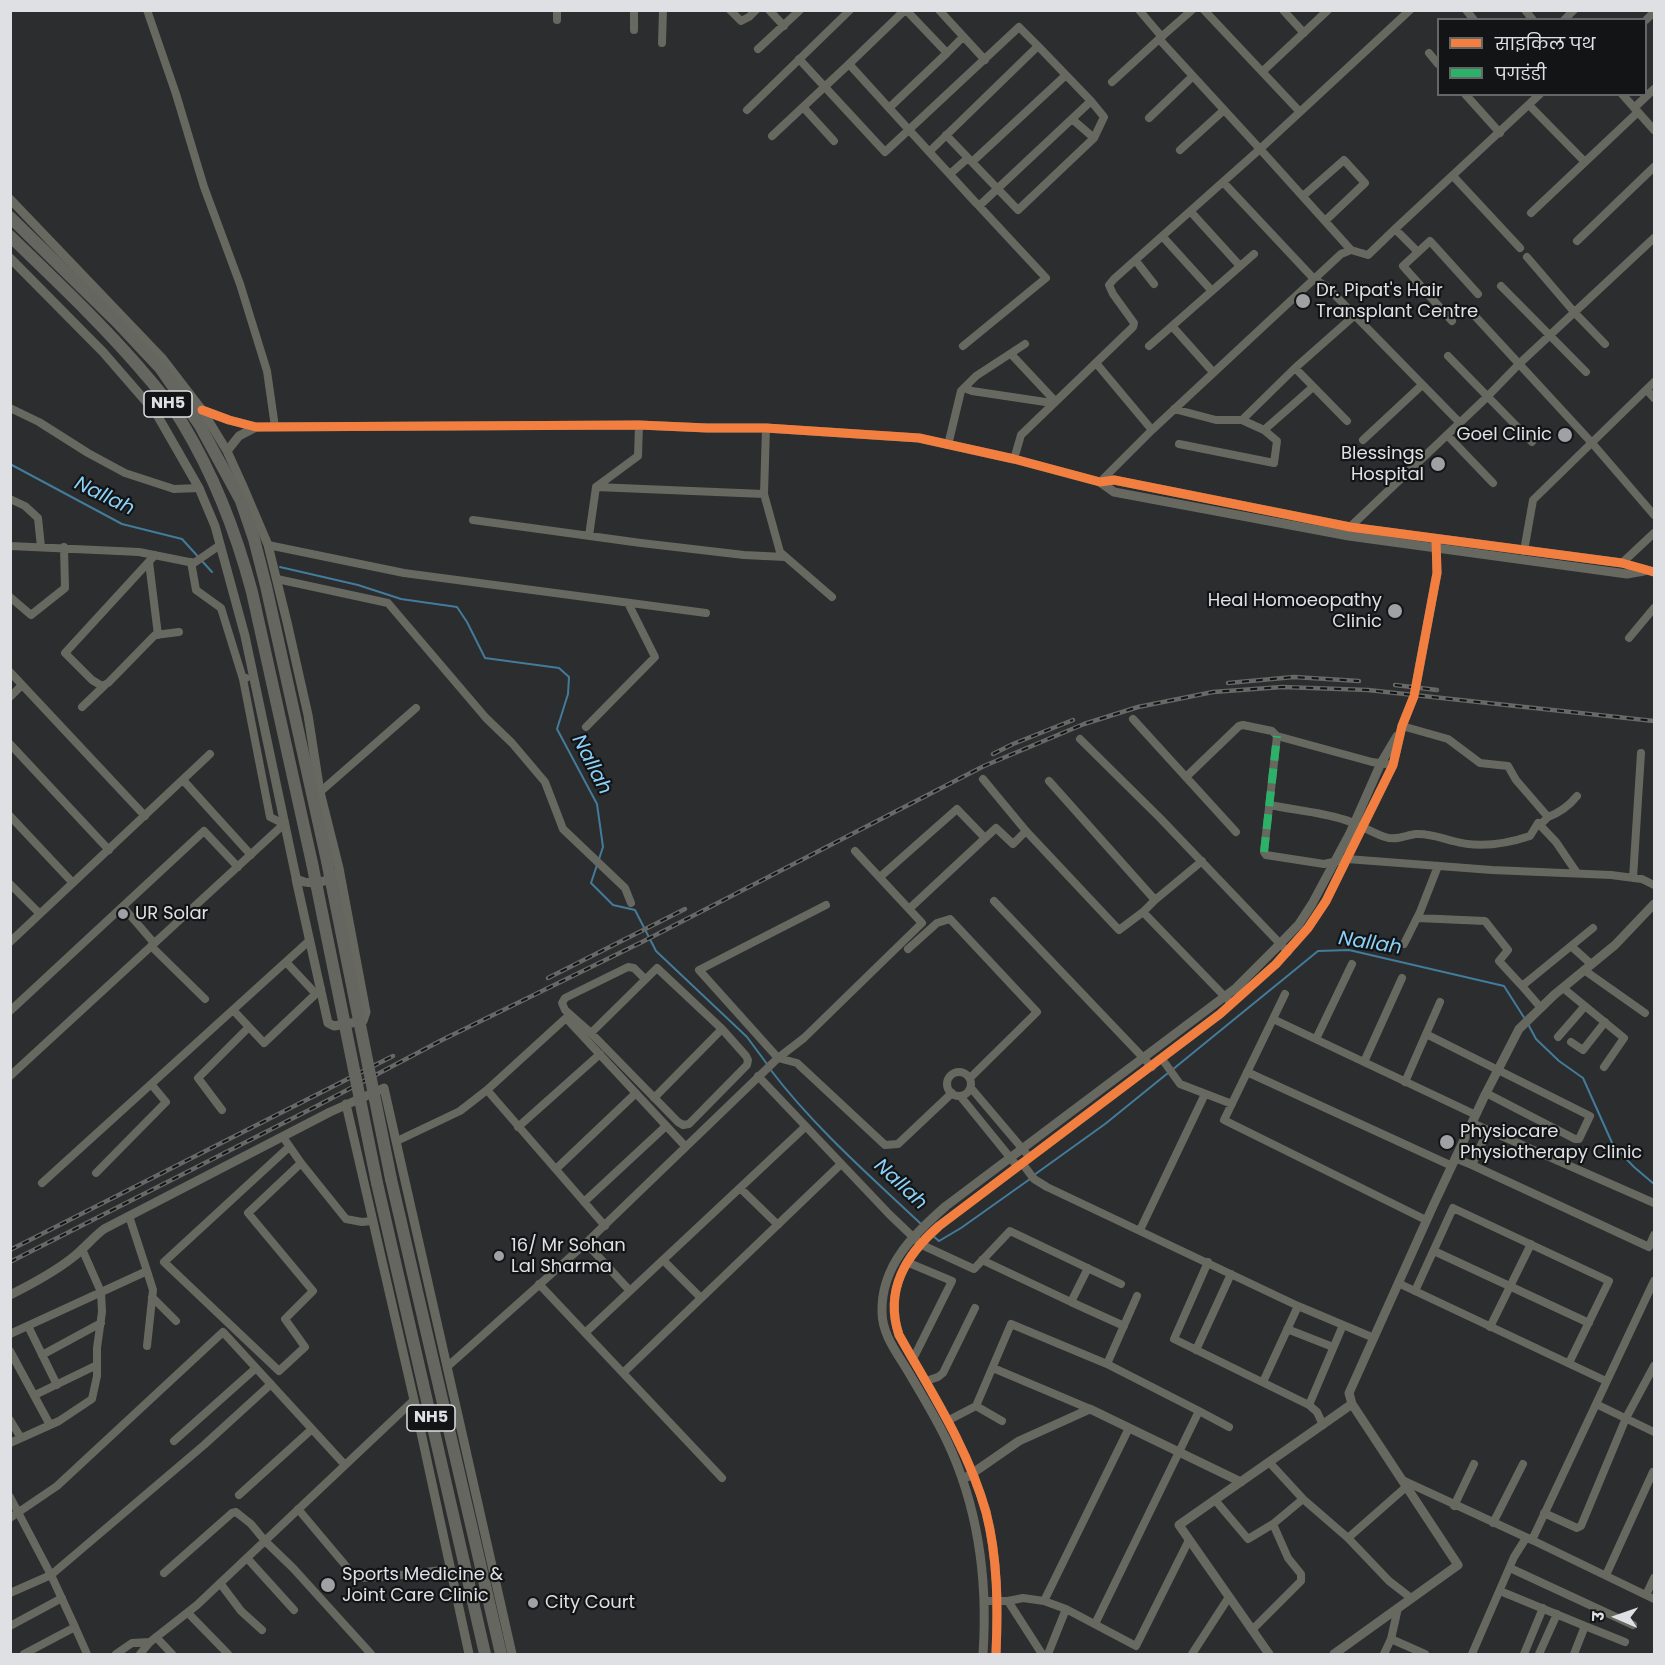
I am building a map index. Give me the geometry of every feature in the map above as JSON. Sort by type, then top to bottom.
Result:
[{"type":"highway","name":"NH5","points":[[14,213],[63,268],[161,369],[199,424],[222,463],[241,501],[254,539],[276,627],[327,861],[391,1179],[504,1654]]},
{"type":"highway","name":"NH5","points":[[10,236],[107,331],[182,422],[221,495],[240,548],[307,841],[380,1194],[485,1654]]},
{"type":"street","points":[[147,10],[176,94],[204,187],[240,284],[263,360],[275,427]]},
{"type":"street","points":[[557,10],[557,20]]},
{"type":"street","points":[[634,10],[634,30]]},
{"type":"street","points":[[662,43],[663,10]]},
{"type":"street","points":[[730,10],[741,21],[756,10]]},
{"type":"street","points":[[769,10],[784,26]]},
{"type":"street","points":[[758,49],[800,10]]},
{"type":"street","points":[[772,136],[906,10],[947,52]]},
{"type":"street","points":[[939,10],[985,60]]},
{"type":"street","points":[[1139,10],[1224,110],[1352,250],[1368,255],[1538,96]]},
{"type":"street","points":[[1112,82],[1192,10]]},
{"type":"street","points":[[1204,10],[1300,112]]},
{"type":"street","points":[[1283,10],[1304,33]]},
{"type":"street","points":[[1263,71],[1328,10]]},
{"type":"street","points":[[1014,459],[1021,435],[1133,327],[1134,323],[1109,285],[1410,10]]},
{"type":"street","points":[[747,110],[849,11]]},
{"type":"street","points":[[799,59],[885,152],[1019,27],[1104,117],[1094,138],[1018,210],[946,135]]},
{"type":"street","points":[[889,108],[963,37]]},
{"type":"street","points":[[929,152],[1038,46]]},
{"type":"street","points":[[1429,53],[1437,63]]},
{"type":"street","points":[[849,64],[1046,278],[963,346]]},
{"type":"street","points":[[950,174],[970,160],[1066,75]]},
{"type":"street","points":[[1149,118],[1194,76]]},
{"type":"street","points":[[1531,213],[1585,162],[1654,89]]},
{"type":"street","points":[[1468,96],[1500,133]]},
{"type":"street","points":[[1624,96],[1654,130]]},
{"type":"street","points":[[979,206],[1091,101]]},
{"type":"street","points":[[1529,105],[1585,162]]},
{"type":"street","points":[[803,107],[834,141]]},
{"type":"street","points":[[1180,150],[1224,110]]},
{"type":"street","points":[[1072,119],[1094,138]]},
{"type":"street","points":[[1303,196],[1344,160],[1365,183],[1325,221]]},
{"type":"street","points":[[1577,242],[1654,167]]},
{"type":"street","points":[[1453,176],[1520,248]]},
{"type":"street","points":[[1223,182],[1314,279],[1327,287],[1460,423]]},
{"type":"street","points":[[10,189],[14,213]]},
{"type":"street","points":[[10,199],[14,213],[162,358],[202,410],[227,451],[267,545],[277,579],[308,715],[320,792],[339,868],[366,1012],[363,1021],[334,1026],[328,1023],[318,992],[296,879]]},
{"type":"street","points":[[1191,212],[1240,266]]},
{"type":"street","points":[[1395,229],[1418,252]]},
{"type":"street","points":[[1163,237],[1212,291]]},
{"type":"street","points":[[1350,527],[1654,238]]},
{"type":"street","points":[[1452,321],[1403,266],[1430,241],[1478,294]]},
{"type":"street","points":[[1100,482],[1152,429],[1341,254],[1352,250]]},
{"type":"street","points":[[1149,346],[1254,254]]},
{"type":"street","points":[[1527,257],[1575,314],[1605,344]]},
{"type":"street","points":[[10,258],[103,351],[156,413],[199,488],[215,526],[245,636],[310,940],[42,1183]]},
{"type":"street","points":[[1136,261],[1154,284]]},
{"type":"street","points":[[1501,286],[1586,372]]},
{"type":"street","points":[[1242,420],[1295,368],[1355,315]]},
{"type":"street","points":[[1474,315],[1592,443],[1654,515]]},
{"type":"street","points":[[1172,326],[1213,372]]},
{"type":"street","points":[[948,444],[961,391],[976,376],[1025,344]]},
{"type":"street","points":[[1011,354],[1054,402]]},
{"type":"street","points":[[1448,356],[1532,442]]},
{"type":"street","points":[[1096,363],[1152,429]]},
{"type":"street","points":[[1295,368],[1347,421]]},
{"type":"street","points":[[1524,550],[1533,500],[1654,382]]},
{"type":"street","points":[[1363,440],[1422,385]]},
{"type":"street","points":[[1264,430],[1313,387]]},
{"type":"street","points":[[964,388],[1054,402]]},
{"type":"street","points":[[1647,390],[1654,398]]},
{"type":"street","points":[[10,408],[39,422],[125,473],[174,489],[199,488]]},
{"type":"street","points":[[1174,409],[1216,420],[1242,420],[1264,430],[1277,441],[1274,463],[1179,444]]},
{"type":"street","points":[[202,410],[256,427],[639,425],[766,428],[918,438],[1014,459],[1100,482],[1114,492],[1314,530],[1437,544],[1524,550],[1622,563],[1654,572]]},
{"type":"street","points":[[589,536],[596,487],[638,456],[639,425]]},
{"type":"street","points":[[227,451],[239,436],[256,427]]},
{"type":"street","points":[[766,428],[764,494],[770,524],[780,552],[832,597]]},
{"type":"street","points":[[1447,435],[1493,483]]},
{"type":"street","points":[[1100,482],[1114,480],[1437,544],[1627,574],[1644,571]]},
{"type":"street","points":[[596,487],[764,494]]},
{"type":"street","points":[[10,499],[25,506],[38,518],[41,547]]},
{"type":"street","points":[[473,520],[744,555],[785,557]]},
{"type":"street","points":[[1622,563],[1654,533]]},
{"type":"street","points":[[983,1654],[984,1601],[981,1553],[969,1499],[947,1441],[883,1325],[882,1302],[885,1287],[898,1257],[912,1236],[1010,1157],[1236,988],[1299,924],[1393,765],[1402,726],[1416,687],[1437,573],[1437,544]]},
{"type":"street","points":[[10,546],[139,552],[193,562],[220,545]]},
{"type":"street","points":[[267,545],[404,573],[706,613]]},
{"type":"street","points":[[10,597],[31,615],[65,588],[64,547]]},
{"type":"street","points":[[105,685],[98,685],[65,652],[155,555]]},
{"type":"street","points":[[149,562],[158,635]]},
{"type":"street","points":[[193,562],[196,590],[221,608],[243,679],[270,817],[284,824]]},
{"type":"street","points":[[277,579],[388,603],[486,718],[512,743],[545,782],[563,828],[625,888],[632,903]]},
{"type":"street","points":[[586,727],[655,657],[628,603]]},
{"type":"street","points":[[1629,638],[1654,608]]},
{"type":"street","points":[[82,707],[156,635],[179,632]]},
{"type":"street","points":[[10,672],[145,816]]},
{"type":"street","points":[[243,679],[253,675]]},
{"type":"street","points":[[10,697],[22,686]]},
{"type":"street","points":[[320,792],[416,708]]},
{"type":"street","points":[[1133,719],[1236,832]]},
{"type":"street","points":[[1186,777],[1239,726],[1243,725],[1272,730],[1277,736],[1393,765]]},
{"type":"street","points":[[996,1654],[998,1601],[986,1512],[949,1420],[898,1335],[893,1319],[892,1304],[900,1277],[928,1237],[1232,1004],[1288,952],[1326,901],[1347,859],[1381,763],[1402,726]]},
{"type":"street","points":[[1402,726],[1448,739],[1480,763],[1508,766],[1516,780],[1548,817]]},
{"type":"street","points":[[1277,736],[1264,852],[1266,855],[1324,864],[1347,859],[1492,870],[1577,873],[1642,879],[1654,885]]},
{"type":"street","points":[[1080,739],[1202,861],[1288,952]]},
{"type":"street","points":[[10,744],[109,850]]},
{"type":"street","points":[[1633,878],[1641,753]]},
{"type":"street","points":[[10,942],[210,754]]},
{"type":"street","points":[[983,779],[1026,831],[1119,930],[1202,861]]},
{"type":"street","points":[[183,780],[251,855]]},
{"type":"street","points":[[1049,782],[1155,900]]},
{"type":"street","points":[[1270,805],[1342,819],[1359,824],[1386,838],[1402,839],[1416,834],[1455,842],[1501,844],[1530,836],[1538,823],[1542,823],[1568,806],[1577,796]]},
{"type":"street","points":[[880,878],[957,809],[985,838]]},
{"type":"street","points":[[10,816],[73,883]]},
{"type":"street","points":[[1538,823],[1556,842],[1577,873]]},
{"type":"street","points":[[10,1076],[284,824]]},
{"type":"street","points":[[909,909],[996,828],[1012,844],[1026,831]]},
{"type":"street","points":[[10,1011],[204,831],[238,867]]},
{"type":"street","points":[[447,1366],[605,1226],[758,1076],[804,1038],[922,923],[855,851]]},
{"type":"street","points":[[1404,944],[1438,866]]},
{"type":"street","points":[[296,879],[303,882],[324,882],[334,877],[339,868]]},
{"type":"street","points":[[10,884],[40,914]]},
{"type":"street","points":[[994,901],[1152,1067]]},
{"type":"street","points":[[826,904],[699,970],[778,1058],[797,1063],[885,1145],[898,1144],[952,1093]]},
{"type":"street","points":[[1334,1654],[1458,1565],[1352,1404],[1348,1393],[1453,1162],[1519,1029],[1563,987],[1615,945],[1654,904]]},
{"type":"street","points":[[123,907],[153,944],[205,999]]},
{"type":"street","points":[[1143,912],[1232,1004]]},
{"type":"street","points":[[1417,918],[1485,921],[1508,950],[1499,962],[1540,1008]]},
{"type":"street","points":[[908,949],[937,922],[950,919],[1037,1012],[970,1078]]},
{"type":"street","points":[[1522,986],[1593,928]]},
{"type":"street","points":[[1571,946],[1587,967],[1645,1013]]},
{"type":"street","points":[[286,962],[318,992]]},
{"type":"street","points":[[1316,1039],[1352,964]]},
{"type":"street","points":[[591,1033],[657,968],[722,1029],[748,1060],[747,1065],[689,1124],[683,1125],[678,1122],[591,1033],[565,1010],[562,1003],[565,998],[628,967],[634,968],[645,979]]},
{"type":"street","points":[[1364,1062],[1402,978]]},
{"type":"street","points":[[1563,987],[1624,1038],[1604,1067]]},
{"type":"street","points":[[233,1010],[264,1042],[318,992]]},
{"type":"street","points":[[1285,994],[1224,1120],[1426,1221]]},
{"type":"street","points":[[1406,1082],[1440,1002]]},
{"type":"street","points":[[1558,1036],[1585,1006]]},
{"type":"street","points":[[397,1141],[453,1116],[487,1090],[566,1018],[686,1146]]},
{"type":"street","points":[[1273,1019],[1406,1082],[1474,1119],[1488,1130],[1654,1203]]},
{"type":"street","points":[[1571,1042],[1583,1050],[1605,1022]]},
{"type":"street","points":[[222,1110],[198,1078],[249,1027]]},
{"type":"street","points":[[654,1098],[722,1029]]},
{"type":"street","points":[[1426,1034],[1590,1116],[1589,1121],[1579,1139],[1575,1139],[1486,1094]]},
{"type":"street","points":[[518,1126],[600,1054]]},
{"type":"street","points":[[1162,1059],[1180,1084],[1232,1104]]},
{"type":"street","points":[[1247,1072],[1453,1162],[1472,1165],[1649,1246],[1654,1235]]},
{"type":"street","points":[[1023,1164],[1022,1148],[971,1088],[970,1078],[966,1074],[954,1073],[948,1083],[948,1089],[961,1097],[1010,1157],[1023,1164],[1034,1179],[1298,1306],[1374,1338]]},
{"type":"street","points":[[758,1076],[912,1236],[928,1237],[974,1269],[1010,1231],[1121,1284]]},
{"type":"street","points":[[96,1173],[166,1102],[151,1084]]},
{"type":"street","points":[[10,1295],[45,1278],[74,1257],[104,1229],[346,1104],[384,1088],[447,1366],[504,1654]]},
{"type":"street","points":[[961,1097],[971,1088]]},
{"type":"street","points":[[487,1090],[605,1226]]},
{"type":"street","points":[[556,1169],[636,1093]]},
{"type":"street","points":[[1140,1230],[1205,1094]]},
{"type":"street","points":[[715,1098],[724,1109]]},
{"type":"street","points":[[346,1104],[469,1654]]},
{"type":"street","points":[[584,1202],[666,1126]]},
{"type":"street","points":[[585,1333],[805,1127]]},
{"type":"street","points":[[1472,1165],[1488,1130]]},
{"type":"street","points":[[283,1137],[346,1218],[362,1222],[372,1221]]},
{"type":"street","points":[[289,1147],[164,1262],[279,1371],[305,1347],[285,1319],[313,1292],[248,1213],[301,1163]]},
{"type":"street","points":[[623,1373],[841,1164]]},
{"type":"street","points":[[740,1188],[777,1225]]},
{"type":"street","points":[[1415,1291],[1454,1208],[1609,1281],[1569,1363]]},
{"type":"street","points":[[129,1216],[153,1290],[147,1346]]},
{"type":"street","points":[[586,1243],[630,1291]]},
{"type":"street","points":[[1490,1327],[1531,1244]]},
{"type":"street","points":[[10,1443],[50,1425],[92,1399],[97,1376],[101,1292],[82,1249]]},
{"type":"street","points":[[1434,1251],[1589,1323]]},
{"type":"street","points":[[663,1260],[701,1298]]},
{"type":"street","points":[[982,1260],[1124,1326]]},
{"type":"street","points":[[1208,1262],[1174,1339],[1309,1405],[1317,1412],[1323,1425]]},
{"type":"street","points":[[909,1263],[952,1281],[913,1359]]},
{"type":"street","points":[[1071,1302],[1088,1268]]},
{"type":"street","points":[[10,1334],[147,1271]]},
{"type":"street","points":[[1196,1350],[1231,1274]]},
{"type":"street","points":[[1472,1654],[1514,1557],[1544,1514],[1654,1281]]},
{"type":"street","points":[[1398,1283],[1606,1381]]},
{"type":"street","points":[[539,1284],[722,1478]]},
{"type":"street","points":[[1107,1364],[1137,1296]]},
{"type":"street","points":[[152,1297],[176,1321]]},
{"type":"street","points":[[1263,1382],[1298,1306]]},
{"type":"street","points":[[926,1381],[943,1373],[975,1308]]},
{"type":"street","points":[[42,1355],[101,1323]]},
{"type":"street","points":[[949,1420],[976,1406],[1011,1324],[1107,1364],[1228,1427]]},
{"type":"street","points":[[1309,1405],[1343,1324]]},
{"type":"street","points":[[28,1326],[57,1385]]},
{"type":"street","points":[[1287,1329],[1333,1347]]},
{"type":"street","points":[[10,1518],[57,1486],[223,1332],[345,1465]]},
{"type":"street","points":[[10,1351],[50,1425]]},
{"type":"street","points":[[34,1395],[97,1365]]},
{"type":"street","points":[[1544,1514],[1577,1528],[1581,1526],[1626,1418],[1654,1366]]},
{"type":"street","points":[[174,1441],[256,1368]]},
{"type":"street","points":[[993,1368],[1090,1410],[1241,1482]]},
{"type":"street","points":[[10,1593],[51,1575],[204,1445],[271,1384]]},
{"type":"street","points":[[126,1647],[140,1654],[153,1640],[188,1613],[414,1400]]},
{"type":"street","points":[[1269,1654],[1179,1526],[1352,1404]]},
{"type":"street","points":[[1596,1404],[1654,1432]]},
{"type":"street","points":[[976,1406],[1002,1421]]},
{"type":"street","points":[[962,1480],[1019,1441],[1090,1410]]},
{"type":"street","points":[[1095,1624],[1198,1411]]},
{"type":"street","points":[[10,1420],[21,1438]]},
{"type":"street","points":[[1044,1601],[1129,1428]]},
{"type":"street","points":[[239,1495],[312,1429]]},
{"type":"street","points":[[1269,1462],[1303,1499],[1348,1538],[1389,1581],[1411,1599]]},
{"type":"street","points":[[1454,1506],[1474,1464]]},
{"type":"street","points":[[1493,1523],[1523,1464]]},
{"type":"street","points":[[1606,1575],[1653,1472]]},
{"type":"street","points":[[1404,1483],[1654,1599]]},
{"type":"street","points":[[1348,1538],[1404,1483]]},
{"type":"street","points":[[10,1497],[51,1575],[87,1654]]},
{"type":"street","points":[[1215,1500],[1248,1539],[1272,1524],[1303,1499]]},
{"type":"street","points":[[298,1509],[356,1578],[450,1569]]},
{"type":"street","points":[[164,1573],[231,1513],[239,1514],[371,1654]]},
{"type":"street","points":[[1252,1630],[1301,1581],[1301,1574],[1288,1558],[1272,1524]]},
{"type":"street","points":[[984,1601],[1008,1601],[1023,1598],[1044,1601],[1095,1624],[1134,1652],[1189,1540]]},
{"type":"street","points":[[247,1558],[294,1610]]},
{"type":"street","points":[[1510,1568],[1633,1625]]},
{"type":"street","points":[[1646,1595],[1654,1578]]},
{"type":"street","points":[[220,1583],[241,1611],[262,1630]]},
{"type":"street","points":[[1500,1591],[1624,1642]]},
{"type":"street","points":[[10,1626],[62,1598]]},
{"type":"street","points":[[1192,1654],[1229,1598]]},
{"type":"street","points":[[1008,1601],[1042,1654]]},
{"type":"street","points":[[1384,1654],[1391,1639],[1398,1608]]},
{"type":"street","points":[[1524,1654],[1544,1608]]},
{"type":"street","points":[[1048,1654],[1066,1609]]},
{"type":"street","points":[[188,1613],[228,1654]]},
{"type":"street","points":[[1539,1654],[1557,1614]]},
{"type":"street","points":[[1574,1654],[1586,1626]]},
{"type":"street","points":[[24,1654],[53,1641],[75,1627]]},
{"type":"street","points":[[1391,1639],[1425,1654]]},
{"type":"street","points":[[116,1654],[137,1641],[153,1640],[172,1654]]},
{"type":"waterway","name":"Nallah","points":[[10,464],[122,524],[182,539],[212,572]]},
{"type":"waterway","name":"Nallah","points":[[280,567],[358,585],[401,599],[457,607],[485,658],[559,668],[569,677],[568,694],[557,729],[597,804],[603,847],[591,883],[613,905],[635,910],[656,951],[747,1037],[767,1064]]},
{"type":"waterway","name":"Nallah","points":[[1172,1070],[1318,951],[1349,950],[1504,986],[1525,1019]]},
{"type":"waterway","name":"Nallah","points":[[1528,1024],[1536,1039],[1559,1061],[1583,1078],[1613,1145],[1654,1184]]},
{"type":"waterway","name":"Nallah","points":[[770,1069],[823,1130],[921,1224]]},
{"type":"waterway","name":"Nallah","points":[[1034,1175],[1105,1124],[1168,1073]]},
{"type":"waterway","name":"Nallah","points":[[933,1236],[939,1241],[1030,1179]]},
{"type":"railway","points":[[1228,683],[1294,677],[1359,681]]},
{"type":"railway","points":[[1395,685],[1437,690]]},
{"type":"railway","points":[[10,1262],[984,766],[1084,724],[1138,707],[1213,692],[1282,687],[1368,690],[1654,721]]},
{"type":"railway","points":[[993,754],[1073,720]]},
{"type":"railway","points":[[548,978],[685,909]]},
{"type":"railway","points":[[10,1250],[393,1056]]},
{"type":"marked path","points":[[1264,852],[1277,736]]},
{"type":"cycle path","points":[[202,410],[256,427],[639,425],[766,428],[919,438],[1014,459],[1100,482],[1114,480],[1350,527],[1622,563],[1654,572]]},
{"type":"cycle path","points":[[996,1654],[996,1583],[993,1547],[986,1512],[959,1443],[899,1335],[894,1303],[901,1274],[917,1249],[939,1226],[1220,1014],[1276,964],[1308,928],[1326,901],[1393,765],[1402,726],[1414,696],[1437,573],[1436,540]]},
{"type":"place","name":"Dr. Pipat's Hair Transplant Centre","points":[[1303,301]]},
{"type":"place","name":"Goel Clinic","points":[[1565,435]]},
{"type":"place","name":"Blessings Hospital","points":[[1438,464]]},
{"type":"place","name":"Heal Homoeopathy Clinic","points":[[1395,611]]},
{"type":"place","name":"UR Solar","points":[[123,914]]},
{"type":"place","name":"Physiocare Physiotherapy Clinic","points":[[1447,1142]]},
{"type":"place","name":"16/ Mr Sohan Lal Sharma","points":[[499,1256]]},
{"type":"place","name":"Sports Medicine & Joint Care Clinic","points":[[328,1585]]},
{"type":"place","name":"City Court","points":[[533,1603]]}]
